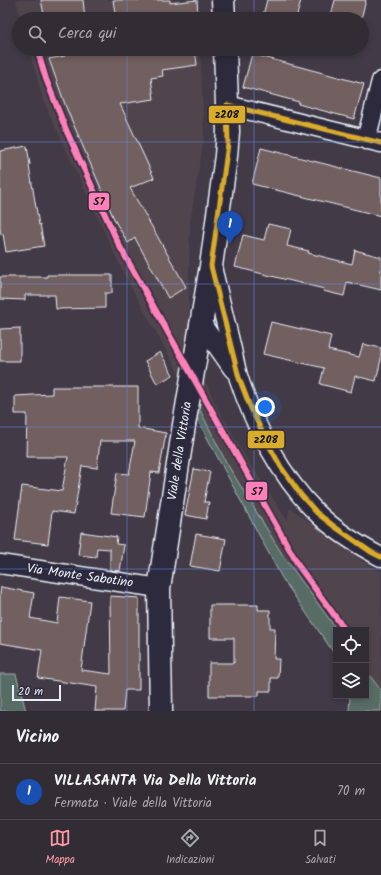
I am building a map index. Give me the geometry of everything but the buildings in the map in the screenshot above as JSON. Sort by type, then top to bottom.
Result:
[{"type":"street","points":[[223,0],[224,12]]},
{"type":"street","name":"Viale della Vittoria","points":[[161,711],[159,588],[184,424],[211,266],[226,156],[228,132],[225,56]]},
{"type":"street","points":[[227,105],[374,141],[381,81]]},
{"type":"street","points":[[211,266],[239,378],[249,404],[281,467],[301,495],[317,513],[371,552],[381,557]]},
{"type":"street","points":[[202,323],[239,378]]},
{"type":"street","name":"Via Monte Sabotino","points":[[0,564],[159,588]]},
{"type":"shaded area","points":[[16,0],[199,0],[199,12],[19,12]]},
{"type":"shaded area","points":[[31,56],[200,56],[204,137],[190,223],[188,349],[182,379],[126,278],[43,100]]},
{"type":"shaded area","points":[[202,374],[216,405],[245,456],[287,520],[290,508],[369,566],[381,571],[381,690],[369,675],[369,627],[335,627],[282,554],[226,462],[198,406]]},
{"type":"green space","points":[[198,406],[226,462],[282,554],[335,627],[333,627],[333,652],[282,578],[195,415]]},
{"type":"green space","points":[[0,674],[16,674],[26,711],[0,711]]},
{"type":"green space","points":[[369,675],[381,690],[381,711],[349,711],[350,699],[369,699]]},
{"type":"transit line","name":"S7","points":[[39,56],[46,79],[67,132],[119,245],[300,568],[343,627]]},
{"type":"transit line","name":"z208","points":[[381,143],[227,105],[228,144],[211,266],[239,378],[249,404],[281,467],[301,495],[317,513],[371,552],[381,557]]},
{"type":"place","name":"VILLASANTA Via Della Vittoria","points":[[230,244]]}]
